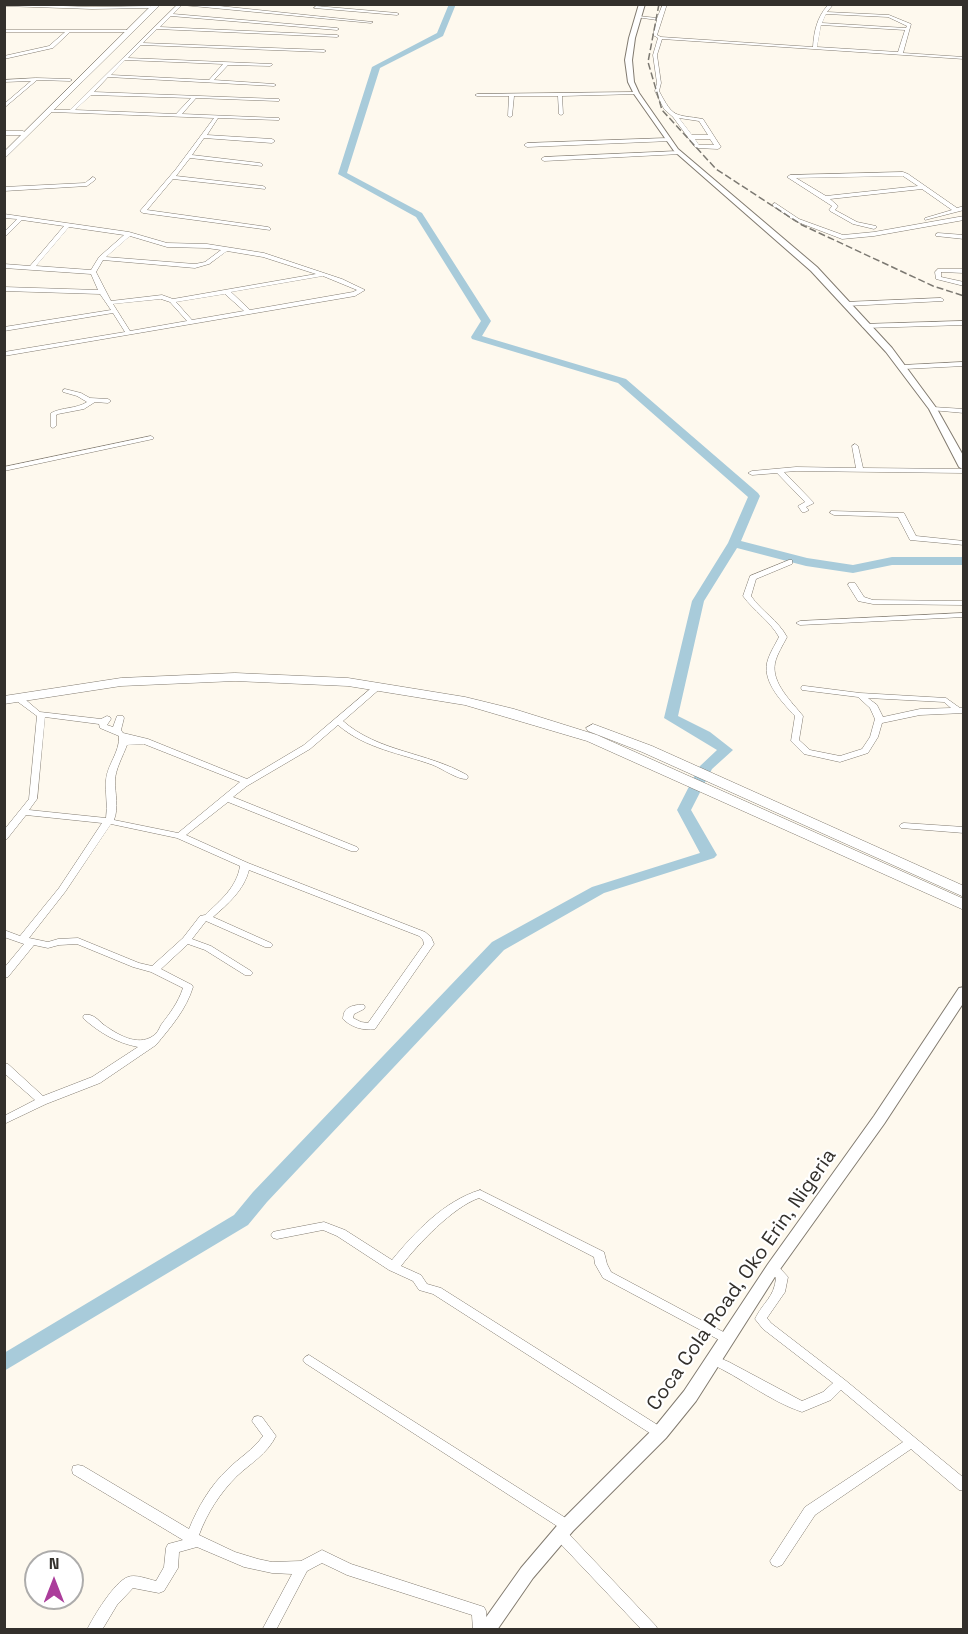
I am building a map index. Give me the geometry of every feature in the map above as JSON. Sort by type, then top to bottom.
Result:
[{"type":"main road","points":[[4,151],[152,7]]},
{"type":"main road","points":[[4,157],[52,111],[128,31]]},
{"type":"main road","points":[[9,696],[104,675],[194,668],[273,668],[360,675],[436,686],[515,703],[596,729],[647,749],[684,773]]},
{"type":"main road","points":[[9,696],[121,682],[196,677],[281,678],[378,687],[465,701],[550,724],[684,773],[793,822],[963,905]]},
{"type":"main road","points":[[793,822],[963,892]]},
{"type":"street","points":[[72,111],[181,4],[371,22]]},
{"type":"street","points":[[351,10],[357,4]]},
{"type":"street","points":[[642,4],[627,66],[631,84],[636,93],[679,153],[717,189],[814,268],[904,367],[933,409],[963,469],[778,470],[752,473]]},
{"type":"street","points":[[665,4],[655,35],[660,38],[963,58]]},
{"type":"street","points":[[815,48],[815,39],[824,13],[830,7],[827,4]]},
{"type":"street","points":[[4,5],[118,9],[152,7]]},
{"type":"street","points":[[308,16],[317,6],[397,14]]},
{"type":"street","points":[[824,13],[889,16],[909,25],[900,54]]},
{"type":"street","points":[[170,15],[337,29]]},
{"type":"street","points":[[638,17],[659,19]]},
{"type":"street","points":[[820,24],[908,29]]},
{"type":"street","points":[[157,28],[337,36]]},
{"type":"street","points":[[4,31],[128,31]]},
{"type":"street","points":[[4,36],[19,31]]},
{"type":"street","points":[[5,59],[51,47],[68,32]]},
{"type":"street","points":[[237,47],[254,33]]},
{"type":"street","points":[[660,38],[655,55],[659,83],[657,90],[666,108],[697,146],[718,147],[700,119],[674,116]]},
{"type":"street","points":[[141,44],[324,51]]},
{"type":"street","points":[[202,63],[217,46]]},
{"type":"street","points":[[125,60],[270,65]]},
{"type":"street","points":[[210,82],[226,64]]},
{"type":"street","points":[[107,76],[274,85]]},
{"type":"street","points":[[4,107],[36,80]]},
{"type":"street","points":[[4,81],[70,80]]},
{"type":"street","points":[[182,96],[197,81]]},
{"type":"street","points":[[90,93],[277,100]]},
{"type":"street","points":[[477,95],[636,93]]},
{"type":"street","points":[[510,116],[512,95]]},
{"type":"street","points":[[560,95],[561,114]]},
{"type":"street","points":[[178,115],[195,97]]},
{"type":"street","points":[[52,111],[277,119]]},
{"type":"street","points":[[217,117],[189,156],[142,211],[268,229]]},
{"type":"street","points":[[4,133],[22,133]]},
{"type":"street","points":[[203,136],[272,141]]},
{"type":"street","points":[[691,137],[713,137]]},
{"type":"street","points":[[527,145],[669,140]]},
{"type":"street","points":[[544,159],[679,153]]},
{"type":"street","points":[[189,156],[260,165]]},
{"type":"street","points":[[882,232],[864,223],[853,222],[832,210],[835,206],[825,198],[790,177],[898,173],[906,175],[954,209]]},
{"type":"street","points":[[171,177],[263,188]]},
{"type":"street","points":[[4,189],[87,184],[93,179]]},
{"type":"street","points":[[825,198],[922,187]]},
{"type":"street","points":[[775,205],[797,219],[836,236],[851,237],[963,218]]},
{"type":"street","points":[[874,227],[938,217],[939,214],[963,208]]},
{"type":"street","points":[[4,216],[129,234],[167,245],[226,249],[278,259],[350,284],[361,292],[4,354]]},
{"type":"street","points":[[4,236],[21,218]]},
{"type":"street","points":[[32,267],[68,225]]},
{"type":"street","points":[[93,272],[101,258],[129,234]]},
{"type":"street","points":[[938,235],[963,237]]},
{"type":"street","points":[[101,258],[195,266],[207,263],[226,249]]},
{"type":"street","points":[[6,268],[32,267],[93,272]]},
{"type":"street","points":[[963,271],[940,270],[938,273],[938,278],[963,284]]},
{"type":"street","points":[[93,272],[102,292],[128,332]]},
{"type":"street","points":[[172,301],[324,274]]},
{"type":"street","points":[[4,289],[102,292]]},
{"type":"street","points":[[226,291],[250,313]]},
{"type":"street","points":[[109,303],[169,298],[191,322]]},
{"type":"street","points":[[847,304],[941,300]]},
{"type":"street","points":[[4,329],[115,310]]},
{"type":"street","points":[[865,326],[963,323]]},
{"type":"street","points":[[904,367],[963,364]]},
{"type":"street","points":[[65,391],[79,394],[88,400],[108,401]]},
{"type":"street","points":[[53,426],[53,414],[56,412],[82,408],[93,401]]},
{"type":"street","points":[[933,409],[963,411]]},
{"type":"street","points":[[4,469],[151,438]]},
{"type":"street","points":[[855,446],[860,470]]},
{"type":"street","points":[[952,446],[963,447]]},
{"type":"street","points":[[778,470],[810,503],[802,506],[804,510]]},
{"type":"street","points":[[834,513],[901,515],[913,538],[963,543]]},
{"type":"street","points":[[789,562],[753,578],[747,596],[754,608],[779,626],[783,637],[770,664],[773,678],[799,716],[795,741],[807,752],[840,759],[865,751],[874,737],[880,720],[920,712],[961,710]]},
{"type":"street","points":[[852,585],[861,599],[873,602],[963,603]]},
{"type":"street","points":[[800,623],[963,615]]},
{"type":"street","points":[[180,836],[247,782],[307,747],[378,687]]},
{"type":"street","points":[[805,688],[860,695],[946,700],[961,710]]},
{"type":"street","points":[[860,695],[874,707],[880,720]]},
{"type":"street","points":[[9,696],[41,714],[106,720],[103,726],[124,738],[145,741],[247,782]]},
{"type":"street","points":[[4,837],[33,799],[41,714]]},
{"type":"street","points":[[4,975],[112,813],[110,779],[124,738],[120,718]]},
{"type":"street","points":[[339,721],[348,731],[363,740],[443,766],[464,777]]},
{"type":"street","points":[[227,798],[354,849]]},
{"type":"street","points":[[24,812],[108,821],[180,836],[306,891],[371,912],[428,939],[429,944],[410,971],[398,983],[371,1027],[348,1019],[349,1012],[360,1007]]},
{"type":"street","points":[[904,826],[963,830]]},
{"type":"street","points":[[154,970],[186,940],[203,918],[207,918],[236,886],[244,874],[245,865]]},
{"type":"street","points":[[207,918],[268,945]]},
{"type":"street","points":[[4,933],[48,945],[78,941],[154,970],[188,987],[176,1016],[156,1040],[96,1080],[42,1101],[5,1120]]},
{"type":"street","points":[[186,940],[208,948],[248,973]]},
{"type":"street","name":"Coca Cola Road, Oko Erin, Nigeria","points":[[486,1629],[527,1573],[563,1530],[660,1433],[690,1396],[773,1268],[879,1120],[963,991]]},
{"type":"street","points":[[88,1017],[101,1028],[131,1042],[156,1040]]},
{"type":"street","points":[[4,1067],[42,1101]]},
{"type":"street","points":[[393,1267],[404,1252],[451,1209],[471,1195],[480,1194],[600,1255],[607,1275],[728,1339]]},
{"type":"street","points":[[277,1235],[324,1226],[341,1233],[393,1267],[417,1278],[423,1287],[437,1290],[660,1433]]},
{"type":"street","points":[[773,1268],[782,1277],[781,1293],[761,1319],[767,1326],[841,1383],[963,1486]]},
{"type":"street","points":[[309,1360],[563,1530],[651,1629]]},
{"type":"street","points":[[713,1360],[735,1368],[782,1398],[802,1407],[827,1396],[841,1383]]},
{"type":"street","points":[[195,1540],[204,1506],[233,1473],[259,1452],[270,1436],[258,1421]]},
{"type":"street","points":[[777,1561],[810,1511],[910,1443]]},
{"type":"street","points":[[78,1470],[227,1557],[264,1566],[302,1567],[321,1556],[347,1569],[378,1580],[479,1611],[480,1629]]},
{"type":"street","points":[[94,1629],[112,1601],[130,1582],[159,1587],[171,1568],[173,1548],[195,1540]]},
{"type":"street","points":[[269,1629],[302,1567]]},
{"type":"waterway","points":[[453,4],[440,34],[376,67],[342,174],[419,215],[486,321],[476,337],[622,381],[754,496],[734,543]]},
{"type":"waterway","points":[[4,1363],[241,1220],[260,1197],[498,946],[598,890],[709,855],[684,810],[706,767],[726,750],[705,735],[671,718],[698,601],[734,543]]},
{"type":"waterway","points":[[734,543],[806,562],[853,569],[892,561],[964,561]]},
{"type":"railway","points":[[659,4],[648,62],[662,110],[716,169],[802,225],[933,286],[964,296]]}]
